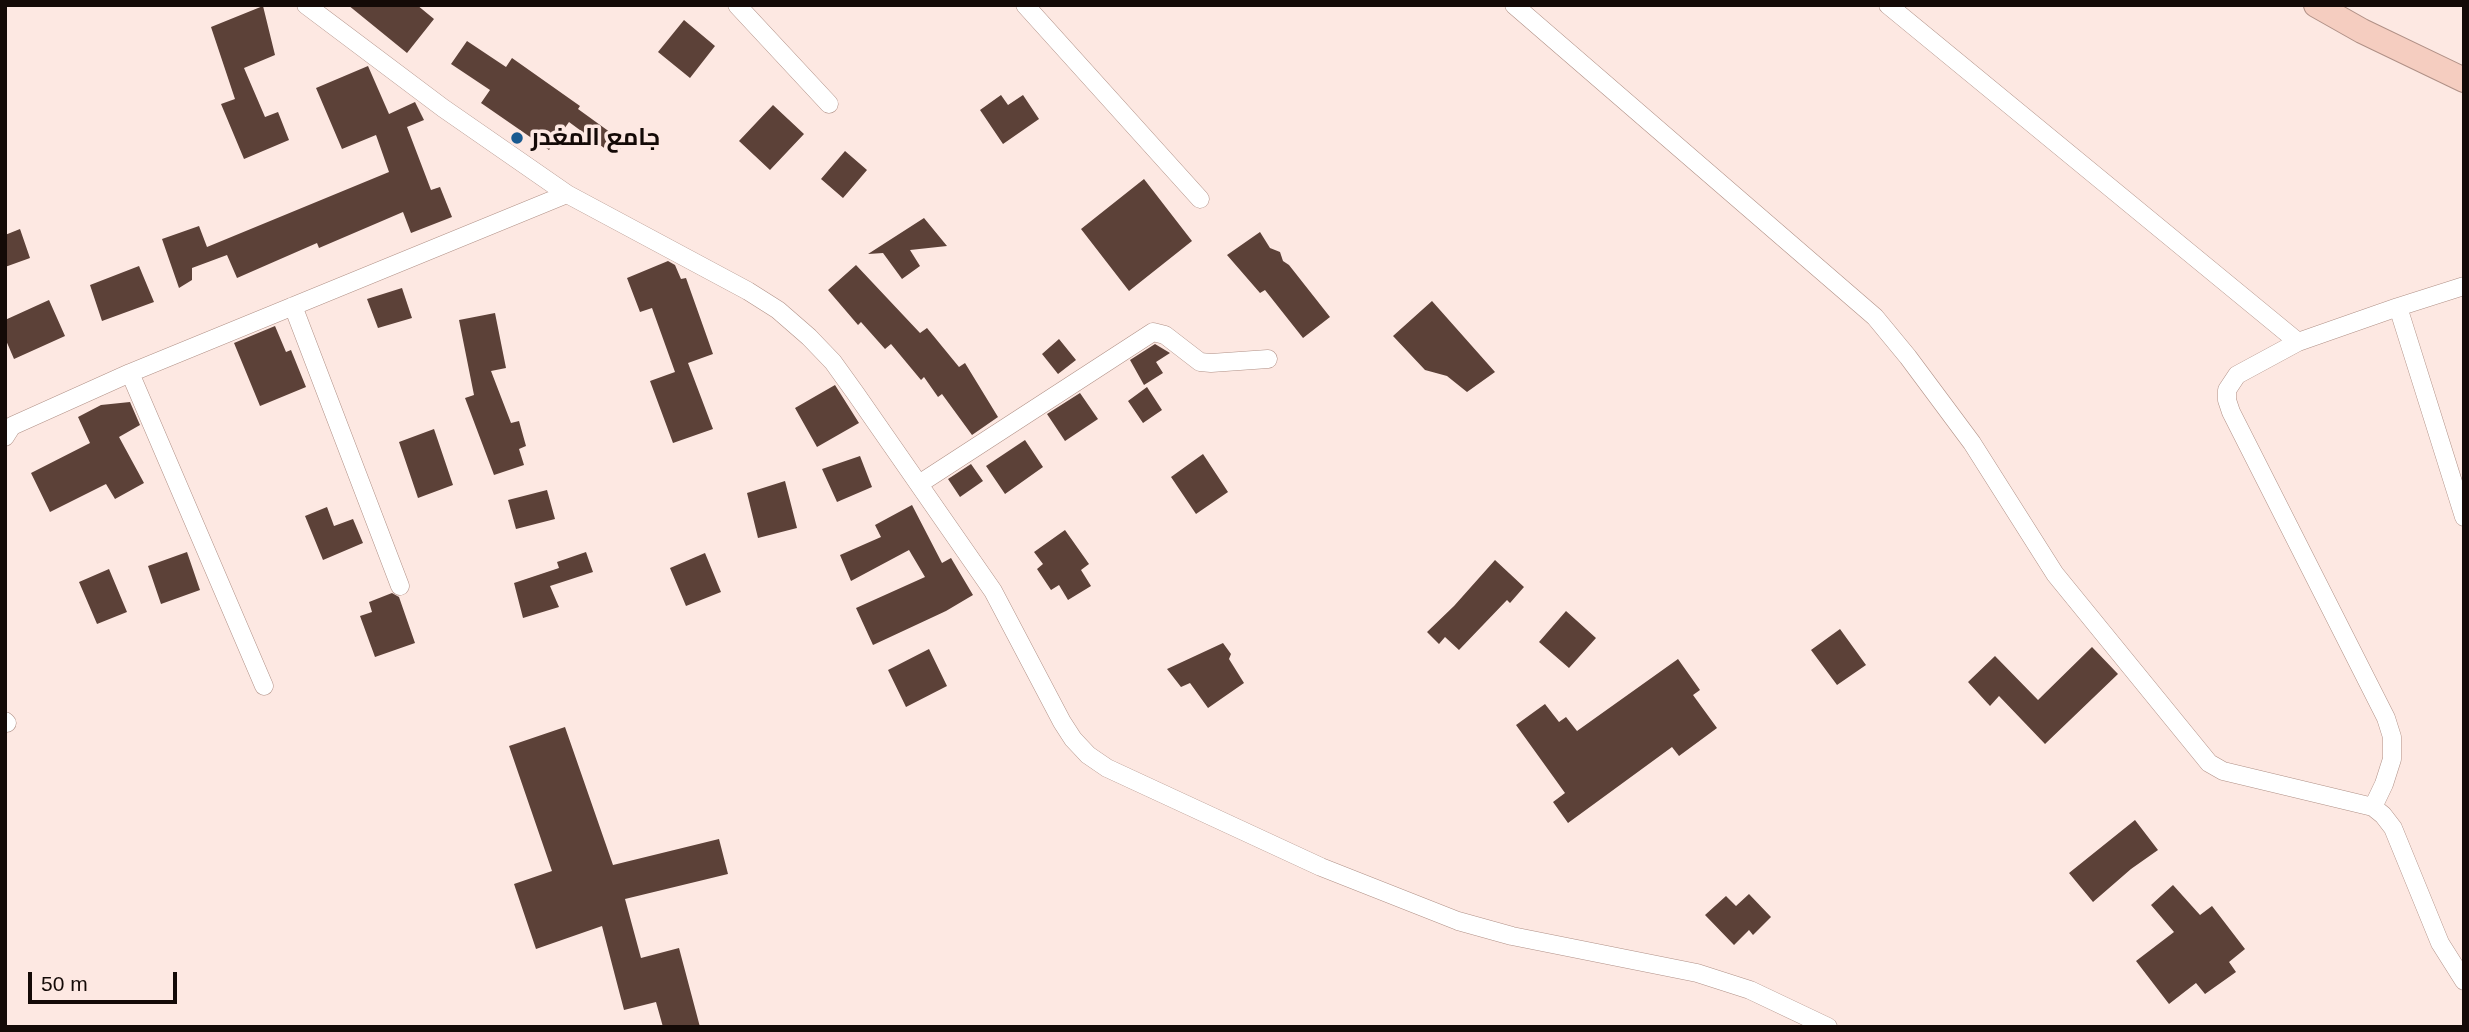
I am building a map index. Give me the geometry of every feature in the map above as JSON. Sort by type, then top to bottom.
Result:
[{"type":"main road","points":[[2316,5],[2362,31],[2464,80]]},
{"type":"street","points":[[306,5],[443,107],[567,194],[712,271],[778,310],[809,337],[833,362],[993,591],[1062,722],[1088,755],[1107,768],[1321,867],[1458,921],[1512,936],[1707,976],[1750,990],[1828,1027]]},
{"type":"street","points":[[737,5],[829,104]]},
{"type":"street","points":[[1025,5],[1200,199]]},
{"type":"street","points":[[1514,5],[1875,317],[1972,443],[2054,574],[2209,763],[2223,771],[2373,807],[2383,815],[2393,828],[2440,943],[2464,981]]},
{"type":"street","points":[[1888,5],[2298,342]]},
{"type":"street","points":[[5,437],[12,426],[130,373],[567,194]]},
{"type":"street","points":[[2373,807],[2392,759],[2392,737],[2386,718],[2227,400],[2227,390],[2237,375],[2298,342],[2464,286]]},
{"type":"street","points":[[293,306],[400,586]]},
{"type":"street","points":[[2398,307],[2464,517]]},
{"type":"street","points":[[919,484],[1153,332],[1165,335],[1200,362],[1269,359]]},
{"type":"street","points":[[130,373],[264,686]]},
{"type":"building","points":[[348,5],[417,5],[434,19],[407,53]]},
{"type":"building","points":[[263,6],[275,55],[244,68],[265,117],[278,112],[289,140],[244,159],[221,104],[235,99],[211,27]]},
{"type":"building","points":[[684,20],[715,46],[690,78],[658,52]]},
{"type":"building","points":[[467,41],[506,67],[512,58],[580,106],[578,109],[625,143],[615,156],[569,122],[549,150],[481,103],[490,90],[451,64]]},
{"type":"building","points":[[368,66],[389,114],[415,102],[424,120],[407,127],[431,190],[440,187],[452,217],[411,233],[403,212],[319,248],[317,243],[237,278],[227,255],[192,268],[192,280],[179,288],[162,239],[199,226],[207,247],[389,172],[376,135],[342,149],[316,88]]},
{"type":"building","points":[[1001,95],[1008,105],[1023,95],[1039,119],[1003,144],[980,110]]},
{"type":"building","points":[[773,105],[804,134],[770,170],[739,141]]},
{"type":"building","points":[[845,151],[867,170],[843,198],[821,179]]},
{"type":"building","points":[[1144,179],[1192,241],[1129,291],[1081,229]]},
{"type":"building","points":[[924,218],[947,246],[910,250],[920,266],[902,279],[883,253],[868,254]]},
{"type":"building","points":[[20,229],[30,258],[5,267],[5,235]]},
{"type":"building","points":[[1260,232],[1270,248],[1280,252],[1283,261],[1330,317],[1303,338],[1265,290],[1260,293],[1227,255]]},
{"type":"building","points":[[668,261],[675,265],[681,279],[686,278],[713,354],[688,363],[713,429],[673,443],[650,381],[675,372],[652,308],[640,312],[627,278]]},
{"type":"building","points":[[856,265],[920,333],[927,328],[959,367],[965,363],[998,417],[972,435],[942,394],[938,397],[924,377],[921,380],[891,344],[885,349],[861,322],[858,325],[828,290]]},
{"type":"building","points":[[139,266],[154,302],[102,321],[90,285]]},
{"type":"building","points":[[402,288],[412,318],[378,328],[367,299]]},
{"type":"building","points":[[49,300],[65,336],[14,359],[5,338],[5,320]]},
{"type":"building","points":[[1432,301],[1495,372],[1467,392],[1447,376],[1425,370],[1393,336]]},
{"type":"building","points":[[495,313],[506,368],[491,371],[511,423],[519,421],[526,446],[519,449],[524,465],[494,475],[465,398],[474,395],[459,320]]},
{"type":"building","points":[[275,326],[286,352],[291,350],[306,387],[260,406],[234,343]]},
{"type":"building","points":[[1059,339],[1076,360],[1058,374],[1042,354]]},
{"type":"building","points":[[1155,344],[1170,353],[1156,362],[1163,373],[1144,385],[1130,360]]},
{"type":"building","points":[[835,385],[859,423],[817,447],[795,408]]},
{"type":"building","points":[[1147,387],[1162,410],[1143,423],[1128,401]]},
{"type":"building","points":[[1080,393],[1098,419],[1065,441],[1047,414]]},
{"type":"building","points":[[130,402],[140,425],[119,437],[144,483],[115,499],[106,484],[50,512],[31,473],[90,443],[78,417],[101,405]]},
{"type":"building","points":[[434,429],[453,485],[418,498],[399,442]]},
{"type":"building","points":[[1025,440],[1043,467],[1005,494],[986,466]]},
{"type":"building","points":[[1203,454],[1228,492],[1196,514],[1171,477]]},
{"type":"building","points":[[860,456],[872,487],[837,502],[822,469]]},
{"type":"building","points":[[971,464],[983,481],[960,497],[948,479]]},
{"type":"building","points":[[785,481],[797,528],[758,538],[747,493]]},
{"type":"building","points":[[547,490],[555,519],[516,529],[508,500]]},
{"type":"building","points":[[912,505],[942,563],[951,558],[973,595],[946,611],[873,645],[856,608],[925,577],[909,550],[851,581],[840,555],[881,537],[875,525]]},
{"type":"building","points":[[327,507],[334,526],[353,519],[363,543],[323,560],[305,516]]},
{"type":"building","points":[[1065,530],[1089,564],[1081,570],[1091,586],[1068,600],[1059,585],[1051,590],[1037,569],[1043,564],[1034,552]]},
{"type":"building","points":[[187,552],[200,590],[161,604],[148,566]]},
{"type":"building","points":[[586,552],[593,572],[550,586],[559,607],[523,618],[514,583],[559,568],[557,562]]},
{"type":"building","points":[[705,553],[721,592],[686,606],[670,568]]},
{"type":"building","points":[[1495,560],[1524,587],[1510,603],[1507,600],[1459,650],[1445,637],[1439,644],[1427,632]]},
{"type":"building","points":[[109,569],[127,612],[97,624],[79,582]]},
{"type":"building","points":[[392,593],[399,597],[415,643],[375,657],[360,616],[372,612],[369,602]]},
{"type":"building","points":[[1566,611],[1596,638],[1569,668],[1539,642]]},
{"type":"building","points":[[1840,629],[1866,665],[1837,685],[1811,650]]},
{"type":"building","points":[[1223,643],[1231,654],[1229,659],[1244,683],[1208,708],[1190,683],[1181,687],[1167,669]]},
{"type":"building","points":[[2092,647],[2118,674],[2045,744],[1999,696],[1990,706],[1968,682],[1995,656],[2038,700]]},
{"type":"building","points":[[929,649],[947,686],[906,707],[888,670]]},
{"type":"building","points":[[1678,659],[1700,690],[1693,695],[1717,728],[1679,756],[1672,747],[1568,823],[1553,802],[1565,793],[1516,725],[1545,704],[1559,722],[1566,717],[1577,731]]},
{"type":"building","points":[[565,727],[613,865],[719,839],[728,874],[625,899],[641,958],[679,948],[700,1027],[663,1027],[656,1002],[624,1010],[602,926],[536,949],[514,884],[552,871],[509,746]]},
{"type":"building","points":[[2135,820],[2158,850],[2093,902],[2069,873]]},
{"type":"building","points":[[2173,885],[2200,915],[2212,906],[2245,949],[2229,962],[2236,972],[2205,994],[2196,983],[2169,1004],[2136,961],[2174,932],[2151,905]]},
{"type":"building","points":[[1749,894],[1771,917],[1753,935],[1749,930],[1734,945],[1705,915],[1726,896],[1736,906]]},
{"type":"place","name":"جامع المغدر","points":[[517,138]]}]
